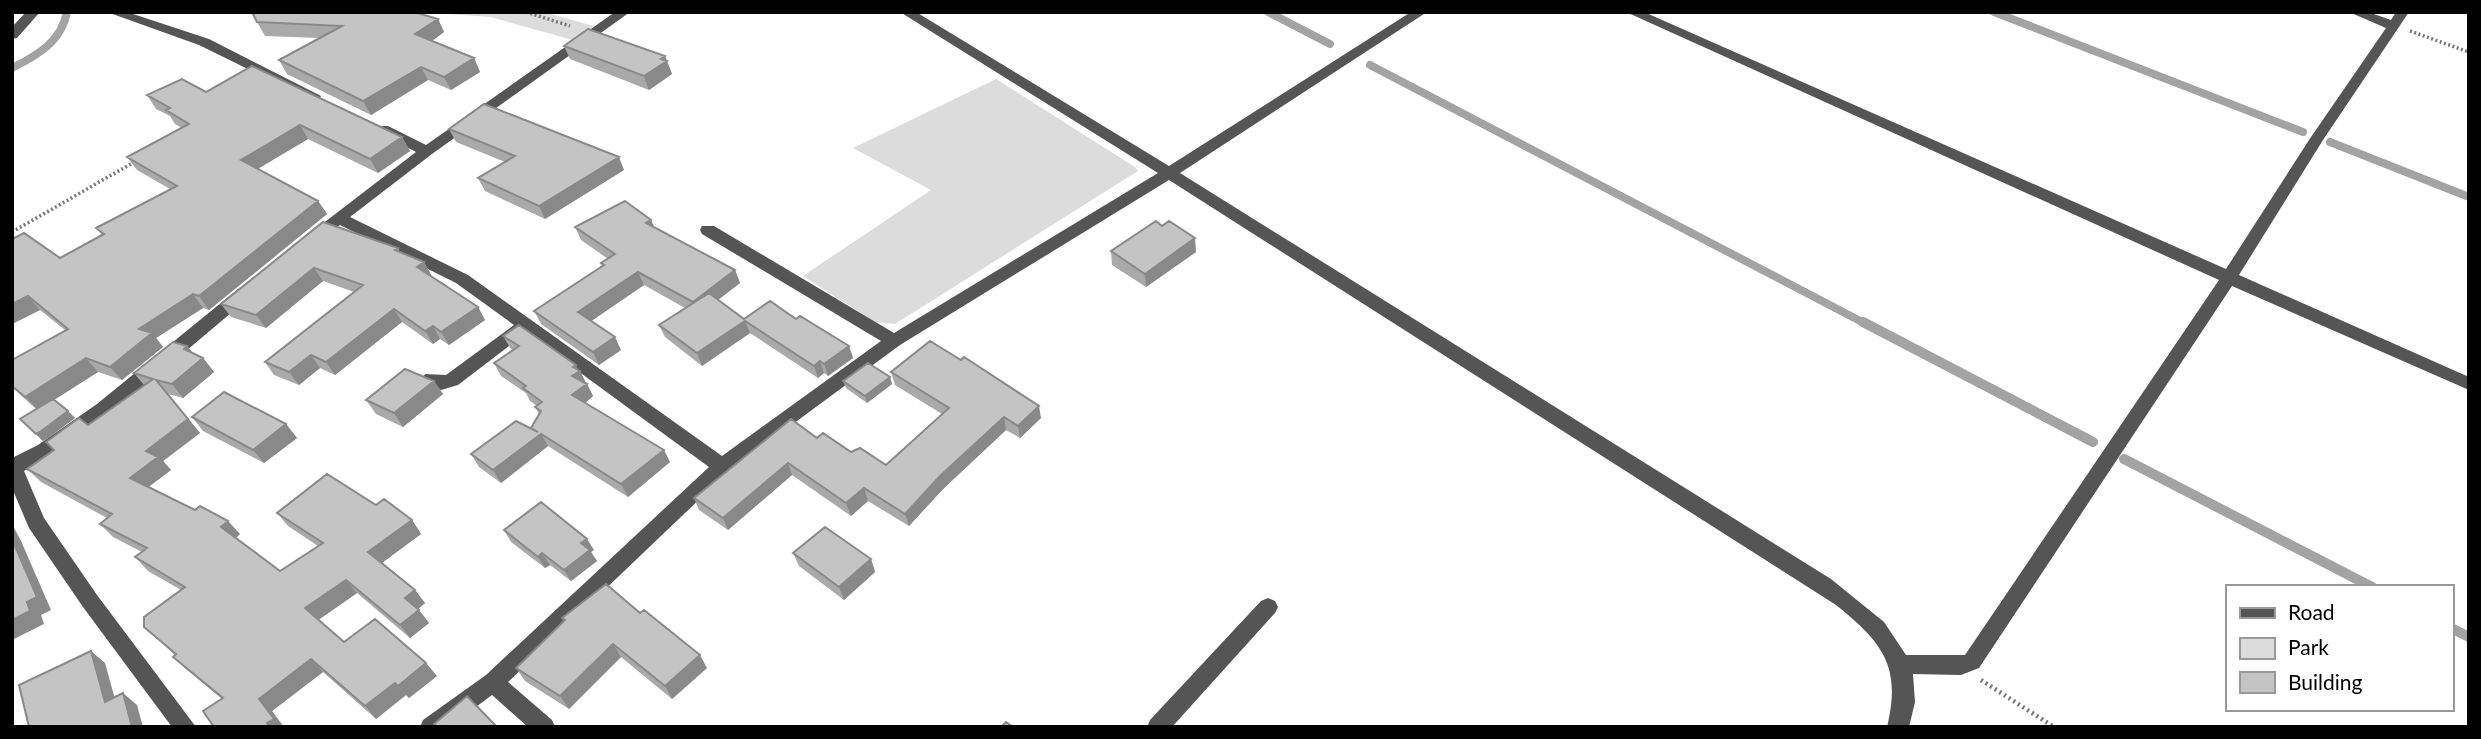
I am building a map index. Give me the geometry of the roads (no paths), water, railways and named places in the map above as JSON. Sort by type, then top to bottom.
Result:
[{"type":"street","points":[[12,35],[34,12]]},
{"type":"street","points":[[113,12],[204,42],[328,102]]},
{"type":"street","points":[[298,250],[427,151],[624,12]]},
{"type":"street","points":[[906,12],[1168,173],[1824,585],[1872,619],[1903,664],[1904,709],[1898,727]]},
{"type":"street","points":[[431,727],[494,682],[722,466],[894,341],[1168,173],[1421,12]]},
{"type":"street","points":[[1632,12],[2469,384]]},
{"type":"street","points":[[1903,664],[1961,666],[1972,662],[2229,278],[2316,140],[2399,19],[2355,12]]},
{"type":"street","points":[[365,121],[427,151]]},
{"type":"street","points":[[338,218],[462,279],[722,466]]},
{"type":"street","points":[[708,230],[894,341]]},
{"type":"street","points":[[185,727],[90,601],[36,522],[13,467],[55,446],[87,422],[257,282]]},
{"type":"street","points":[[431,379],[441,383],[452,380],[526,325]]},
{"type":"street","points":[[1158,727],[1268,607]]},
{"type":"street","points":[[494,682],[544,727]]},
{"type":"waterway","points":[[12,68],[31,58],[54,39],[60,32],[67,12]]},
{"type":"waterway","points":[[1268,12],[1330,44]]},
{"type":"waterway","points":[[1994,12],[2303,132]]},
{"type":"waterway","points":[[1370,65],[1866,324]]},
{"type":"waterway","points":[[2330,142],[2469,197]]},
{"type":"waterway","points":[[1863,322],[2093,442]]},
{"type":"waterway","points":[[2124,459],[2368,585]]},
{"type":"waterway","points":[[2453,629],[2469,637]]}]
